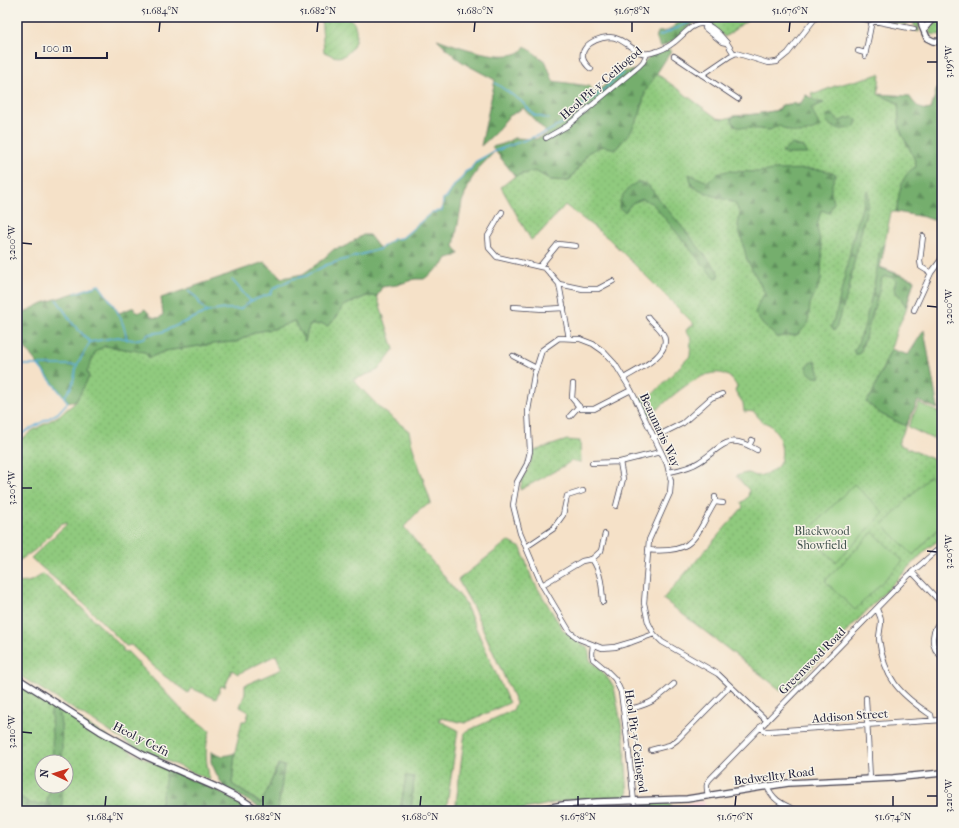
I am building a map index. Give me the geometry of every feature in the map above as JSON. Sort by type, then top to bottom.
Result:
[{"type":"main road","points":[[922,17],[935,18]]},
{"type":"street","points":[[702,75],[736,53],[768,63],[777,62],[788,54],[816,17]]},
{"type":"street","points":[[855,17],[912,27]]},
{"type":"street","points":[[922,17],[922,26],[928,39],[942,42]]},
{"type":"street","points":[[924,29],[935,18]]},
{"type":"street","points":[[858,51],[865,54],[872,20]]},
{"type":"street","name":"Heol Pit-y-Ceiliogod","points":[[546,138],[567,126],[639,66],[643,62],[646,54],[668,47],[695,26],[702,23],[707,25],[727,43]]},
{"type":"street","points":[[705,28],[722,42],[727,43],[734,54]]},
{"type":"street","points":[[591,69],[586,65],[582,54],[588,44],[599,39],[610,37],[617,38],[636,51],[646,54]]},
{"type":"street","points":[[674,56],[738,99]]},
{"type":"street","points":[[502,212],[488,236],[489,248],[497,257],[545,268],[559,284],[569,338]]},
{"type":"street","points":[[923,236],[920,261],[921,267],[931,273]]},
{"type":"street","points":[[540,266],[558,244],[576,246]]},
{"type":"street","points":[[914,310],[931,273],[942,258]]},
{"type":"street","points":[[559,284],[583,289],[598,289],[613,281]]},
{"type":"street","points":[[512,307],[564,308]]},
{"type":"street","points":[[624,378],[657,356],[664,348],[664,336],[658,327],[650,324],[648,317]]},
{"type":"street","name":"Beaumaris Way","points":[[526,547],[520,533],[513,505],[517,482],[526,464],[530,451],[528,411],[536,368],[542,350],[559,338],[580,339],[593,344],[615,364],[631,390],[653,438],[667,464],[671,481],[670,493],[649,540],[648,550],[644,603],[648,622],[654,634]]},
{"type":"street","points":[[513,356],[536,368]]},
{"type":"street","points":[[573,384],[572,398],[581,409],[594,409],[631,390]]},
{"type":"street","points":[[653,438],[683,423],[711,398],[722,394]]},
{"type":"street","points":[[570,416],[578,406]]},
{"type":"street","points":[[750,446],[752,440]]},
{"type":"street","points":[[669,472],[698,463],[728,442],[738,441],[757,450]]},
{"type":"street","points":[[592,463],[620,462],[660,452]]},
{"type":"street","points":[[616,506],[623,479],[620,462]]},
{"type":"street","points":[[583,491],[567,496],[563,515],[553,529],[526,547],[542,585],[570,632],[593,645],[602,648],[615,647],[654,634],[662,642],[716,672],[767,720]]},
{"type":"street","points":[[648,550],[673,551],[688,545],[693,540],[715,500],[722,503]]},
{"type":"street","points":[[542,585],[582,561],[592,559],[601,551],[605,534]]},
{"type":"street","name":"Greenwood Road","points":[[708,796],[707,782],[912,572],[942,546]]},
{"type":"street","points":[[592,559],[599,572],[603,602]]},
{"type":"street","points":[[912,572],[942,604]]},
{"type":"street","points":[[597,596],[602,596]]},
{"type":"street","points":[[877,609],[881,620],[879,633],[881,656],[888,674],[899,689],[916,706],[931,715],[932,720]]},
{"type":"street","points":[[942,618],[934,630],[932,638],[934,647],[942,657]]},
{"type":"street","name":"Heol Pit-y-Ceiliogod","points":[[593,645],[593,659],[605,669],[618,685],[623,710],[634,802]]},
{"type":"street","name":"Heol y Cefn","points":[[17,678],[143,755],[224,791],[244,801],[259,811]]},
{"type":"street","points":[[623,710],[648,704],[656,700],[674,684]]},
{"type":"street","points":[[653,748],[670,745],[677,740],[730,686]]},
{"type":"street","points":[[866,698],[870,779]]},
{"type":"street","name":"Addison Street","points":[[760,727],[770,731],[942,720]]},
{"type":"street","name":"Bedwellty Road","points":[[634,802],[686,799],[788,783],[893,778],[942,773]]},
{"type":"street","points":[[767,786],[773,798],[778,802],[798,811]]},
{"type":"street","points":[[531,811],[562,805],[597,802],[634,802]]},
{"type":"shaded area","points":[[704,801],[705,811],[684,811],[684,804]]},
{"type":"green space","points":[[344,16],[352,21],[355,27],[355,41],[347,54],[340,57],[324,52],[321,17]]},
{"type":"green space","points":[[685,17],[721,17],[711,25],[705,22],[700,22],[692,25],[679,36],[661,47],[656,38],[658,32],[668,31]]},
{"type":"green space","points":[[721,17],[751,17],[725,37],[711,25]]},
{"type":"green space","points":[[865,17],[891,17],[919,23],[919,32],[916,31],[917,27],[914,26],[914,22],[909,21],[906,25]]},
{"type":"green space","points":[[942,21],[942,35],[930,34],[930,29],[933,25]]},
{"type":"green space","points":[[437,39],[478,52],[500,55],[518,53],[525,46],[546,62],[553,81],[589,86],[596,93],[620,72],[636,70],[650,56],[670,49],[671,51],[645,92],[640,114],[631,131],[616,149],[602,146],[589,152],[569,181],[551,180],[535,171],[515,176],[492,147],[503,144],[514,138],[536,139],[548,134],[523,108],[508,117],[494,134],[481,146],[495,80],[455,57]]},
{"type":"green space","name":"Blackwood Showfield","points":[[656,73],[717,118],[724,119],[779,110],[782,105],[801,103],[806,95],[812,99],[812,92],[815,94],[835,86],[880,74],[878,94],[898,103],[900,129],[915,162],[916,167],[903,180],[896,212],[891,212],[880,267],[914,280],[905,313],[897,329],[891,349],[872,394],[866,402],[881,414],[906,426],[898,444],[942,463],[942,538],[928,548],[786,694],[663,599],[743,507],[741,503],[748,497],[749,490],[736,476],[750,473],[759,476],[770,472],[780,463],[782,451],[777,434],[770,425],[759,419],[755,413],[744,412],[743,403],[735,391],[737,387],[728,376],[717,373],[705,375],[692,382],[666,401],[648,418],[639,398],[648,397],[653,394],[690,356],[691,340],[686,330],[694,324],[608,238],[565,205],[541,232],[531,240],[501,187],[515,176],[535,171],[551,180],[569,181],[589,152],[602,146],[640,114],[645,92]]},
{"type":"green space","points":[[937,88],[942,88],[942,223],[924,217],[896,212],[903,180],[911,170],[916,167],[914,157],[900,129],[898,103],[878,94],[909,96],[918,107],[927,110],[931,109]]},
{"type":"green space","points":[[806,95],[816,101],[824,103],[811,108],[820,127],[804,133],[790,131],[779,126],[769,130],[737,127],[731,118],[735,116],[779,110],[782,105],[801,103]]},
{"type":"green space","points":[[831,113],[839,121],[853,117],[857,120],[855,127],[842,129],[830,125],[825,117]]},
{"type":"green space","points":[[792,144],[803,147],[807,154],[786,154],[782,152]]},
{"type":"green space","points":[[495,151],[479,168],[471,180],[462,202],[454,246],[459,254],[447,258],[443,265],[424,279],[415,279],[397,285],[382,287],[377,296],[367,296],[343,306],[336,318],[328,326],[322,324],[310,325],[305,342],[294,321],[277,328],[256,332],[236,342],[165,351],[149,358],[145,352],[105,346],[96,351],[87,371],[89,377],[76,401],[68,402],[17,338],[17,316],[43,303],[99,285],[119,313],[134,307],[134,310],[138,313],[145,309],[152,317],[159,318],[163,315],[161,298],[264,262],[282,278],[303,274],[334,249],[344,247],[363,235],[369,235],[380,249],[393,239],[402,238],[432,212],[442,211],[443,199],[447,197],[465,172],[471,169],[475,162]]},
{"type":"green space","points":[[773,170],[823,170],[836,174],[831,191],[834,202],[829,213],[821,210],[817,227],[822,249],[821,281],[810,304],[808,324],[797,335],[777,337],[763,325],[755,313],[760,300],[765,293],[747,260],[738,225],[740,214],[735,203],[711,195],[692,186],[689,174],[708,182],[717,174],[727,171],[761,172]]},
{"type":"green space","points":[[637,182],[647,184],[717,270],[719,276],[716,278],[709,272],[653,204],[643,199],[632,203],[625,212],[619,208],[619,203],[622,196]]},
{"type":"green space","points":[[867,191],[869,192],[868,203],[849,290],[834,331],[831,327],[837,310],[854,234]]},
{"type":"green space","points":[[885,244],[880,268],[914,280],[906,307],[900,296],[895,293],[894,288],[896,281],[894,278],[886,276],[882,278],[862,348],[859,354],[855,354],[853,350],[856,348],[864,328],[874,286],[880,249]]},
{"type":"green space","points":[[367,296],[377,296],[394,349],[378,370],[353,380],[381,409],[409,431],[412,445],[431,503],[421,508],[404,527],[464,601],[509,703],[465,723],[441,718],[438,720],[458,730],[446,811],[411,811],[414,777],[406,776],[400,811],[278,811],[284,766],[278,764],[262,804],[232,784],[235,753],[241,725],[242,721],[246,721],[249,712],[240,707],[245,693],[245,685],[282,669],[276,655],[238,674],[232,670],[225,687],[221,686],[216,699],[191,688],[188,693],[163,675],[131,645],[126,646],[84,604],[31,558],[67,524],[62,523],[35,550],[17,562],[17,443],[32,431],[60,415],[75,403],[89,377],[87,371],[96,351],[105,346],[145,352],[149,358],[165,351],[236,342],[256,332],[277,328],[294,321],[305,341],[310,325],[322,324],[336,318],[343,306]]},
{"type":"green space","points":[[924,330],[938,409],[918,401],[906,426],[881,414],[866,402],[872,394],[891,349],[908,355]]},
{"type":"green space","points":[[815,360],[821,377],[814,377],[807,371],[806,366]]},
{"type":"green space","points":[[919,403],[942,414],[942,419],[933,439],[908,427]]},
{"type":"green space","points":[[567,440],[580,441],[581,462],[571,461],[520,490],[523,477],[528,469],[534,451]]},
{"type":"green space","points":[[930,476],[942,488],[942,525],[913,555],[883,525]]},
{"type":"green space","name":"Blackwood Showfield","points":[[854,484],[884,513],[836,562],[806,533]]},
{"type":"green space","points":[[873,532],[903,561],[855,610],[825,581]]},
{"type":"green space","points":[[508,541],[521,548],[532,579],[563,630],[576,641],[588,647],[590,660],[604,673],[614,687],[624,739],[628,797],[574,799],[515,811],[455,811],[465,732],[513,710],[516,703],[473,607],[458,580]]},
{"type":"green space","points":[[43,574],[79,605],[123,648],[123,651],[128,652],[181,709],[210,731],[206,756],[210,780],[133,746],[17,674],[17,582],[31,581]]},
{"type":"green space","points":[[942,620],[942,647],[940,645],[936,645],[935,635]]},
{"type":"green space","points":[[17,681],[135,754],[222,793],[250,811],[17,811]]},
{"type":"green space","points":[[55,705],[59,708],[63,754],[53,754],[51,711]]},
{"type":"green space","points":[[211,751],[222,756],[235,753],[232,784],[261,804],[279,764],[284,766],[278,811],[265,811],[223,786],[211,762]]},
{"type":"green space","points":[[167,770],[222,793],[250,811],[159,811]]},
{"type":"green space","points":[[406,776],[414,777],[411,811],[400,811]]},
{"type":"green space","points":[[49,794],[63,794],[62,807],[67,811],[17,811],[17,795],[32,804],[46,804]]},
{"type":"green space","points":[[659,803],[671,805],[672,811],[543,811],[573,807],[635,806]]},
{"type":"waterway","points":[[659,36],[699,17]]},
{"type":"waterway","points":[[17,440],[23,433],[58,413],[68,402],[64,397],[72,386],[77,365],[90,342],[118,337],[133,340],[144,338],[149,334],[162,332],[207,312],[225,309],[240,309],[251,301],[270,294],[274,288],[292,279],[306,276],[326,265],[380,249],[393,239],[402,238],[432,212],[442,211],[443,199],[447,197],[455,184],[462,178],[465,172],[471,169],[475,162],[495,151],[547,132],[566,121],[573,111],[595,97],[623,73]]},
{"type":"waterway","points":[[495,83],[521,101],[534,115],[549,119]]},
{"type":"waterway","points":[[232,280],[251,301]]},
{"type":"waterway","points":[[75,293],[99,285],[113,304],[120,317],[127,340]]},
{"type":"waterway","points":[[188,291],[196,297],[207,312]]},
{"type":"waterway","points":[[57,300],[73,324],[90,342]]},
{"type":"waterway","points":[[17,365],[77,365]]},
{"type":"waterway","points":[[38,365],[64,397]]}]
